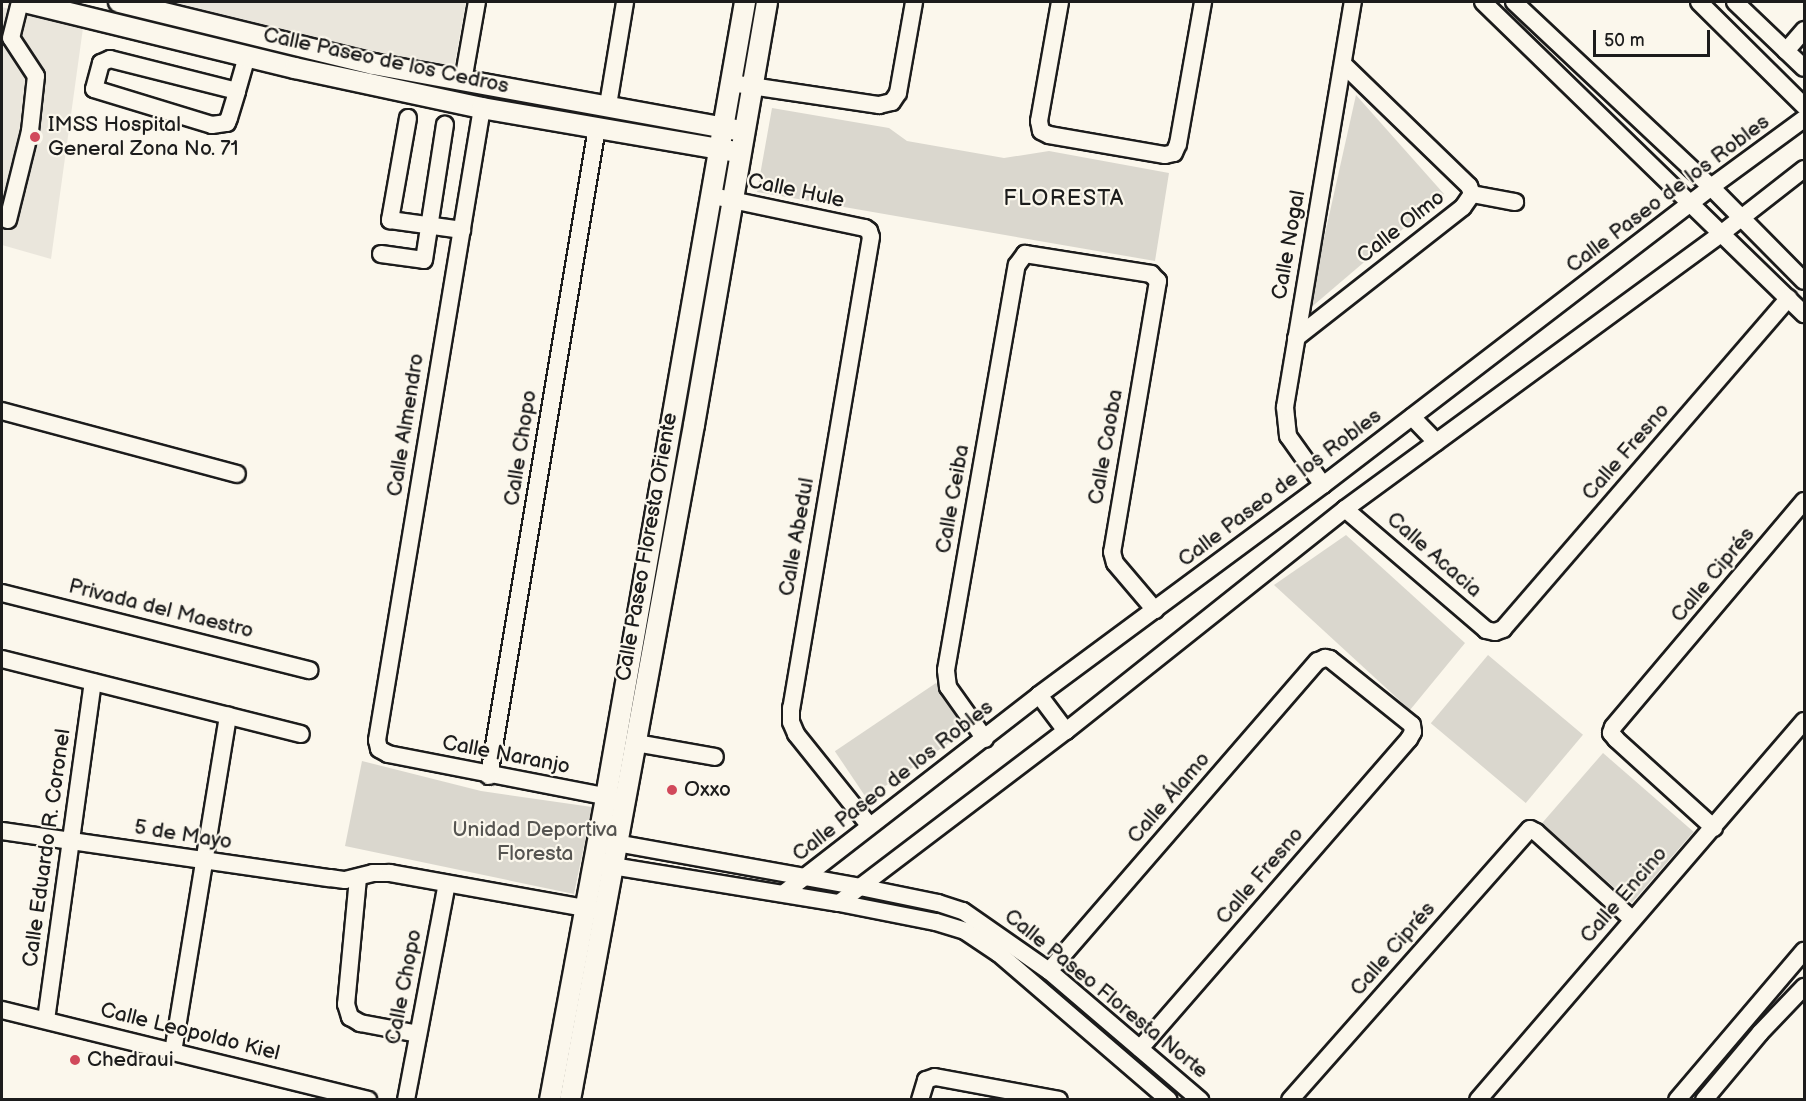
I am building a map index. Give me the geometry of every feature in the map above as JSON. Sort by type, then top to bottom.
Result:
[{"type":"main road","name":"Calle Paseo de los Cedros","points":[[22,2],[61,6],[247,57],[482,108],[742,153]]},
{"type":"main road","name":"Calle Paseo de los Cedros","points":[[119,2],[373,64],[745,131]]},
{"type":"main road","name":"Calle Paseo Floresta Oriente","points":[[570,1100],[595,910],[593,863],[713,196],[745,2]]},
{"type":"main road","name":"Calle Paseo Floresta Oriente","points":[[550,1100],[595,910],[613,866],[618,843],[734,201],[766,2]]},
{"type":"main road","points":[[673,421],[694,425]]},
{"type":"street","points":[[8,220],[30,131],[35,95],[36,76],[11,38],[22,2]]},
{"type":"street","points":[[463,81],[477,2]]},
{"type":"street","points":[[608,105],[625,2]]},
{"type":"street","points":[[731,83],[879,105],[892,102],[898,93],[914,2]]},
{"type":"street","points":[[1060,2],[1039,121],[1041,131],[1049,135],[1165,155],[1173,153],[1178,144],[1203,2]]},
{"type":"street","name":"Calle Nogal","points":[[1323,485],[1294,446],[1285,423],[1296,338],[1353,2]]},
{"type":"street","points":[[1483,2],[1804,314]]},
{"type":"street","points":[[1514,2],[1712,187],[1804,281]]},
{"type":"street","points":[[1699,2],[1804,106]]},
{"type":"street","points":[[1735,2],[1804,69]]},
{"type":"street","points":[[1786,51],[1804,30]]},
{"type":"street","points":[[237,91],[110,59],[101,63],[94,89],[212,125],[226,123],[237,91],[247,57]]},
{"type":"street","name":"Calle Olmo","points":[[1296,338],[1463,207],[1472,194],[1469,186],[1344,65]]},
{"type":"street","points":[[546,118],[548,95]]},
{"type":"street","name":"Calle Almendro","points":[[379,749],[376,740],[482,108]]},
{"type":"street","points":[[408,118],[390,220],[462,230]]},
{"type":"street","name":"Calle Paseo de los Robles","points":[[784,893],[1039,695],[1323,485],[1804,119]]},
{"type":"street","points":[[381,254],[424,260],[445,125]]},
{"type":"street","name":"Calle Chopo","points":[[489,776],[597,128]]},
{"type":"street","points":[[839,903],[1066,731],[1345,509],[1722,233],[1804,169]]},
{"type":"street","points":[[1472,194],[1515,202]]},
{"type":"street","name":"Calle Hule","points":[[713,196],[865,228],[869,231]]},
{"type":"street","name":"Calle Abedul","points":[[869,231],[871,237],[791,715],[796,734],[869,825]]},
{"type":"street","name":"Calle Caoba","points":[[1021,257],[1029,255],[1151,274],[1156,278],[1112,552],[1115,563],[1155,610]]},
{"type":"street","name":"Calle Ceiba","points":[[985,739],[948,687],[946,670],[1017,265],[1021,257]]},
{"type":"street","name":"Calle Fresno","points":[[1495,632],[1503,629],[1788,298]]},
{"type":"street","points":[[2,411],[237,474]]},
{"type":"street","points":[[1412,417],[1436,442]]},
{"type":"street","name":"Calle Ciprés","points":[[1714,828],[1611,733],[1613,727],[1804,501]]},
{"type":"street","name":"Calle Acacia","points":[[1345,509],[1486,630],[1495,632]]},
{"type":"street","name":"Privada del Maestro","points":[[2,593],[309,669]]},
{"type":"street","name":"Calle Fresno","points":[[1140,1048],[1413,732],[1412,725],[1330,658],[1324,658]]},
{"type":"street","name":"Calle Álamo","points":[[1049,971],[1318,661],[1324,658]]},
{"type":"street","points":[[2,659],[302,734]]},
{"type":"street","name":"Calle Eduardo R. Coronel","points":[[46,1020],[93,682]]},
{"type":"street","points":[[1039,695],[1066,731]]},
{"type":"street","points":[[173,1052],[228,715]]},
{"type":"street","name":"Calle Encino","points":[[1478,1100],[1804,721]]},
{"type":"street","points":[[636,743],[715,757]]},
{"type":"street","name":"Calle Naranjo","points":[[379,749],[388,754],[489,776],[626,800]]},
{"type":"street","name":"Calle Ciprés","points":[[1290,1100],[1530,830],[1536,832],[1632,919]]},
{"type":"street","name":"5 de Mayo","points":[[2,831],[204,862],[330,878],[357,878],[380,872],[595,910]]},
{"type":"street","name":"Calle Paseo Floresta Norte","points":[[598,840],[860,887],[938,903],[963,911],[1049,971],[1200,1100]]},
{"type":"street","name":"Calle Paseo Floresta Norte","points":[[593,863],[839,903],[936,922],[965,931],[998,953],[1165,1098]]},
{"type":"street","points":[[357,878],[346,1004],[350,1017],[360,1023],[418,1034]]},
{"type":"street","name":"Calle Chopo","points":[[406,1100],[447,884]]},
{"type":"street","points":[[1677,1100],[1804,951]]},
{"type":"street","points":[[1704,1100],[1760,1033],[1804,987]]},
{"type":"street","name":"Calle Leopoldo Kiel","points":[[2,1010],[368,1100]]},
{"type":"street","points":[[1745,1019],[1760,1033]]},
{"type":"street","points":[[920,1100],[926,1080],[934,1077],[1059,1100]]},
{"type":"street","points":[[1165,1098],[1179,1081]]},
{"type":"shaded area","points":[[157,2],[466,2],[453,73]]},
{"type":"shaded area","name":"IMSS Hospital General Zona No. 71","points":[[2,7],[83,28],[51,259],[2,245]]},
{"type":"green space","points":[[1356,95],[1444,194],[1308,310]]},
{"type":"green space","points":[[772,108],[889,128],[907,141],[1004,158],[1049,151],[1169,173],[1155,261],[757,192]]},
{"type":"green space","points":[[1346,535],[1465,643],[1410,710],[1274,585]]},
{"type":"green space","points":[[1488,655],[1583,735],[1526,803],[1431,723]]},
{"type":"green space","points":[[936,683],[968,730],[867,798],[835,751]]},
{"type":"green space","points":[[1603,753],[1694,832],[1632,903],[1541,824]]},
{"type":"green space","name":"Unidad Deportiva Floresta","points":[[362,761],[481,791],[592,807],[574,894],[345,846]]},
{"type":"place","name":"IMSS Hospital General Zona No. 71","points":[[35,137]]},
{"type":"place","name":"Oxxo","points":[[672,790]]},
{"type":"place","name":"Chedraui","points":[[75,1060]]},
{"type":"district","name":"FLORESTA","points":[[1064,199]]}]
